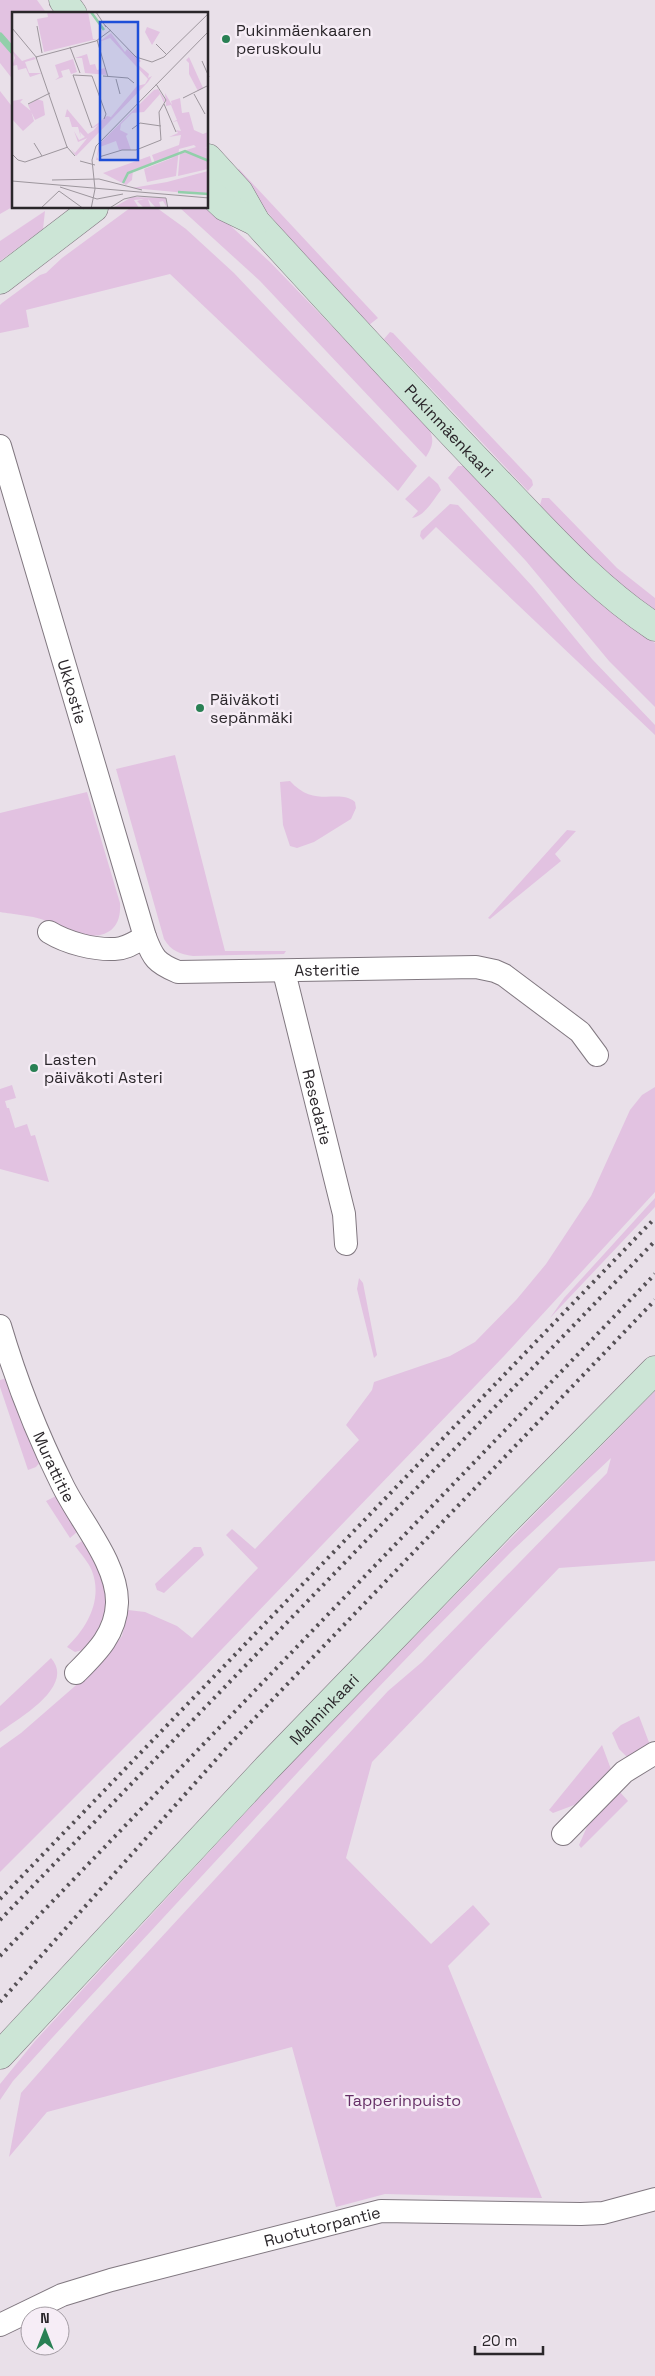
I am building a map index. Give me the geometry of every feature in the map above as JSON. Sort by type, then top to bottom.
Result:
[{"type":"main road","points":[[63,0],[72,12]]},
{"type":"main road","name":"Pukinmäenkaari","points":[[209,159],[239,192],[256,222],[457,440],[559,546],[627,609],[655,627]]},
{"type":"main road","name":"Pukinmäenkaari","points":[[209,192],[225,207],[256,222]]},
{"type":"main road","points":[[0,280],[93,209]]},
{"type":"main road","name":"Malminkaari","points":[[0,2055],[267,1768],[655,1370]]},
{"type":"street","name":"Ukkostie","points":[[0,446],[144,937]]},
{"type":"street","points":[[49,932],[61,939],[98,948],[116,949],[130,946],[144,937]]},
{"type":"street","name":"Asteritie","points":[[144,937],[152,956],[159,964],[178,972],[284,972],[300,969],[476,967],[495,970],[580,1032],[597,1055]]},
{"type":"street","name":"Resedatie","points":[[284,972],[344,1214],[346,1244]]},
{"type":"street","name":"Murattitie","points":[[0,1326],[24,1396],[62,1486],[112,1575],[116,1590],[117,1604],[109,1636],[100,1649],[76,1673]]},
{"type":"street","points":[[563,1834],[624,1772],[655,1753]]},
{"type":"street","name":"Ruotutorpantie","points":[[0,2325],[62,2295],[111,2280],[381,2211],[581,2214],[603,2213],[655,2200]]},
{"type":"green space","points":[[0,0],[37,0],[46,12],[12,12],[12,78],[0,63]]},
{"type":"green space","points":[[0,91],[12,106],[12,207],[0,214]]},
{"type":"green space","points":[[239,169],[378,318],[369,325],[304,256],[234,172]]},
{"type":"green space","points":[[129,209],[158,209],[186,229],[234,273],[417,466],[398,491],[170,274],[26,310],[29,327],[0,333],[0,305],[40,275],[46,273],[62,258]]},
{"type":"green space","points":[[181,209],[209,209],[221,217],[271,263],[428,426],[432,442],[426,457],[260,281]]},
{"type":"green space","points":[[45,211],[43,229],[0,261],[0,241]]},
{"type":"green space","points":[[390,332],[532,480],[533,485],[528,491],[384,339]]},
{"type":"green space","points":[[458,466],[465,466],[578,583],[628,625],[655,643],[655,707],[609,661],[526,561],[448,478]]},
{"type":"green space","points":[[429,476],[438,484],[441,490],[425,511],[412,518],[418,511],[405,499]]},
{"type":"green space","points":[[542,498],[549,498],[617,568],[655,598],[655,612],[609,577],[540,505]]},
{"type":"green space","points":[[450,504],[458,505],[532,586],[592,659],[655,725],[655,735],[436,527],[423,540],[420,536],[421,531]]},
{"type":"green space","points":[[175,755],[225,951],[286,951],[284,954],[193,956],[176,951],[164,939],[116,769]]},
{"type":"green space","points":[[290,781],[308,794],[349,798],[355,802],[356,808],[351,819],[314,842],[297,848],[290,846],[283,825],[280,782]]},
{"type":"green space","points":[[87,792],[120,903],[120,914],[113,929],[107,933],[91,936],[67,934],[57,931],[42,919],[0,912],[0,813]]},
{"type":"green space","points":[[567,830],[576,831],[555,854],[561,861],[490,919],[488,918]]},
{"type":"green space","points":[[12,1085],[16,1098],[5,1101],[7,1108],[9,1108],[15,1128],[27,1124],[31,1136],[35,1135],[49,1182],[0,1169],[0,1089]]},
{"type":"green space","points":[[655,1087],[655,1192],[504,1356],[195,1677],[0,1872],[0,1748],[21,1733],[97,1667],[122,1636],[128,1610],[145,1612],[177,1626],[192,1638],[258,1568],[226,1535],[232,1529],[255,1549],[359,1440],[346,1425],[372,1390],[374,1382],[450,1356],[475,1342],[517,1299],[546,1264],[591,1196],[630,1110],[642,1095]]},
{"type":"green space","points":[[655,1198],[655,1207],[550,1318],[564,1298]]},
{"type":"green space","points":[[359,1278],[363,1283],[377,1355],[374,1358],[357,1289]]},
{"type":"green space","points":[[7,1378],[41,1461],[36,1467],[28,1470],[0,1387],[0,1380]]},
{"type":"green space","name":"Tapperinpuisto","points":[[655,1391],[655,1561],[559,1568],[372,1762],[346,1858],[431,1944],[473,1905],[490,1924],[448,1966],[542,2198],[385,2194],[336,2207],[292,2047],[47,2112],[9,2157],[21,2093],[87,2018],[388,1691],[422,1662],[607,1473],[611,1458],[512,1551],[323,1745],[52,2038],[13,2081],[0,2100],[0,2084],[35,2041],[296,1758]]},
{"type":"green space","points":[[58,1495],[77,1532],[70,1538],[46,1501]]},
{"type":"green space","points":[[82,1541],[99,1571],[106,1593],[107,1604],[106,1615],[99,1632],[86,1649],[75,1652],[67,1647],[87,1622],[96,1592],[91,1568],[75,1546]]},
{"type":"green space","points":[[194,1547],[201,1547],[204,1555],[164,1593],[157,1590],[155,1584]]},
{"type":"green space","points":[[51,1658],[57,1669],[56,1679],[51,1690],[31,1710],[0,1732],[0,1706]]},
{"type":"green space","points":[[639,1716],[650,1745],[627,1757],[619,1749],[612,1733],[621,1725]]},
{"type":"green space","points":[[602,1745],[612,1772],[577,1804],[553,1813],[549,1810]]},
{"type":"green space","points":[[619,1791],[628,1801],[581,1848],[579,1845],[590,1820]]},
{"type":"waterway","points":[[0,36],[12,50]]},
{"type":"railway","points":[[0,1899],[655,1218]]},
{"type":"railway","points":[[0,1920],[655,1241]]},
{"type":"railway","points":[[0,1956],[655,1274]]},
{"type":"railway","points":[[0,2002],[229,1745],[655,1300]]},
{"type":"place","name":"Pukinmäenkaaren peruskoulu","points":[[226,39]]},
{"type":"place","name":"Päiväkoti sepänmäki","points":[[200,708]]},
{"type":"place","name":"Lasten päiväkoti Asteri","points":[[34,1068]]}]
